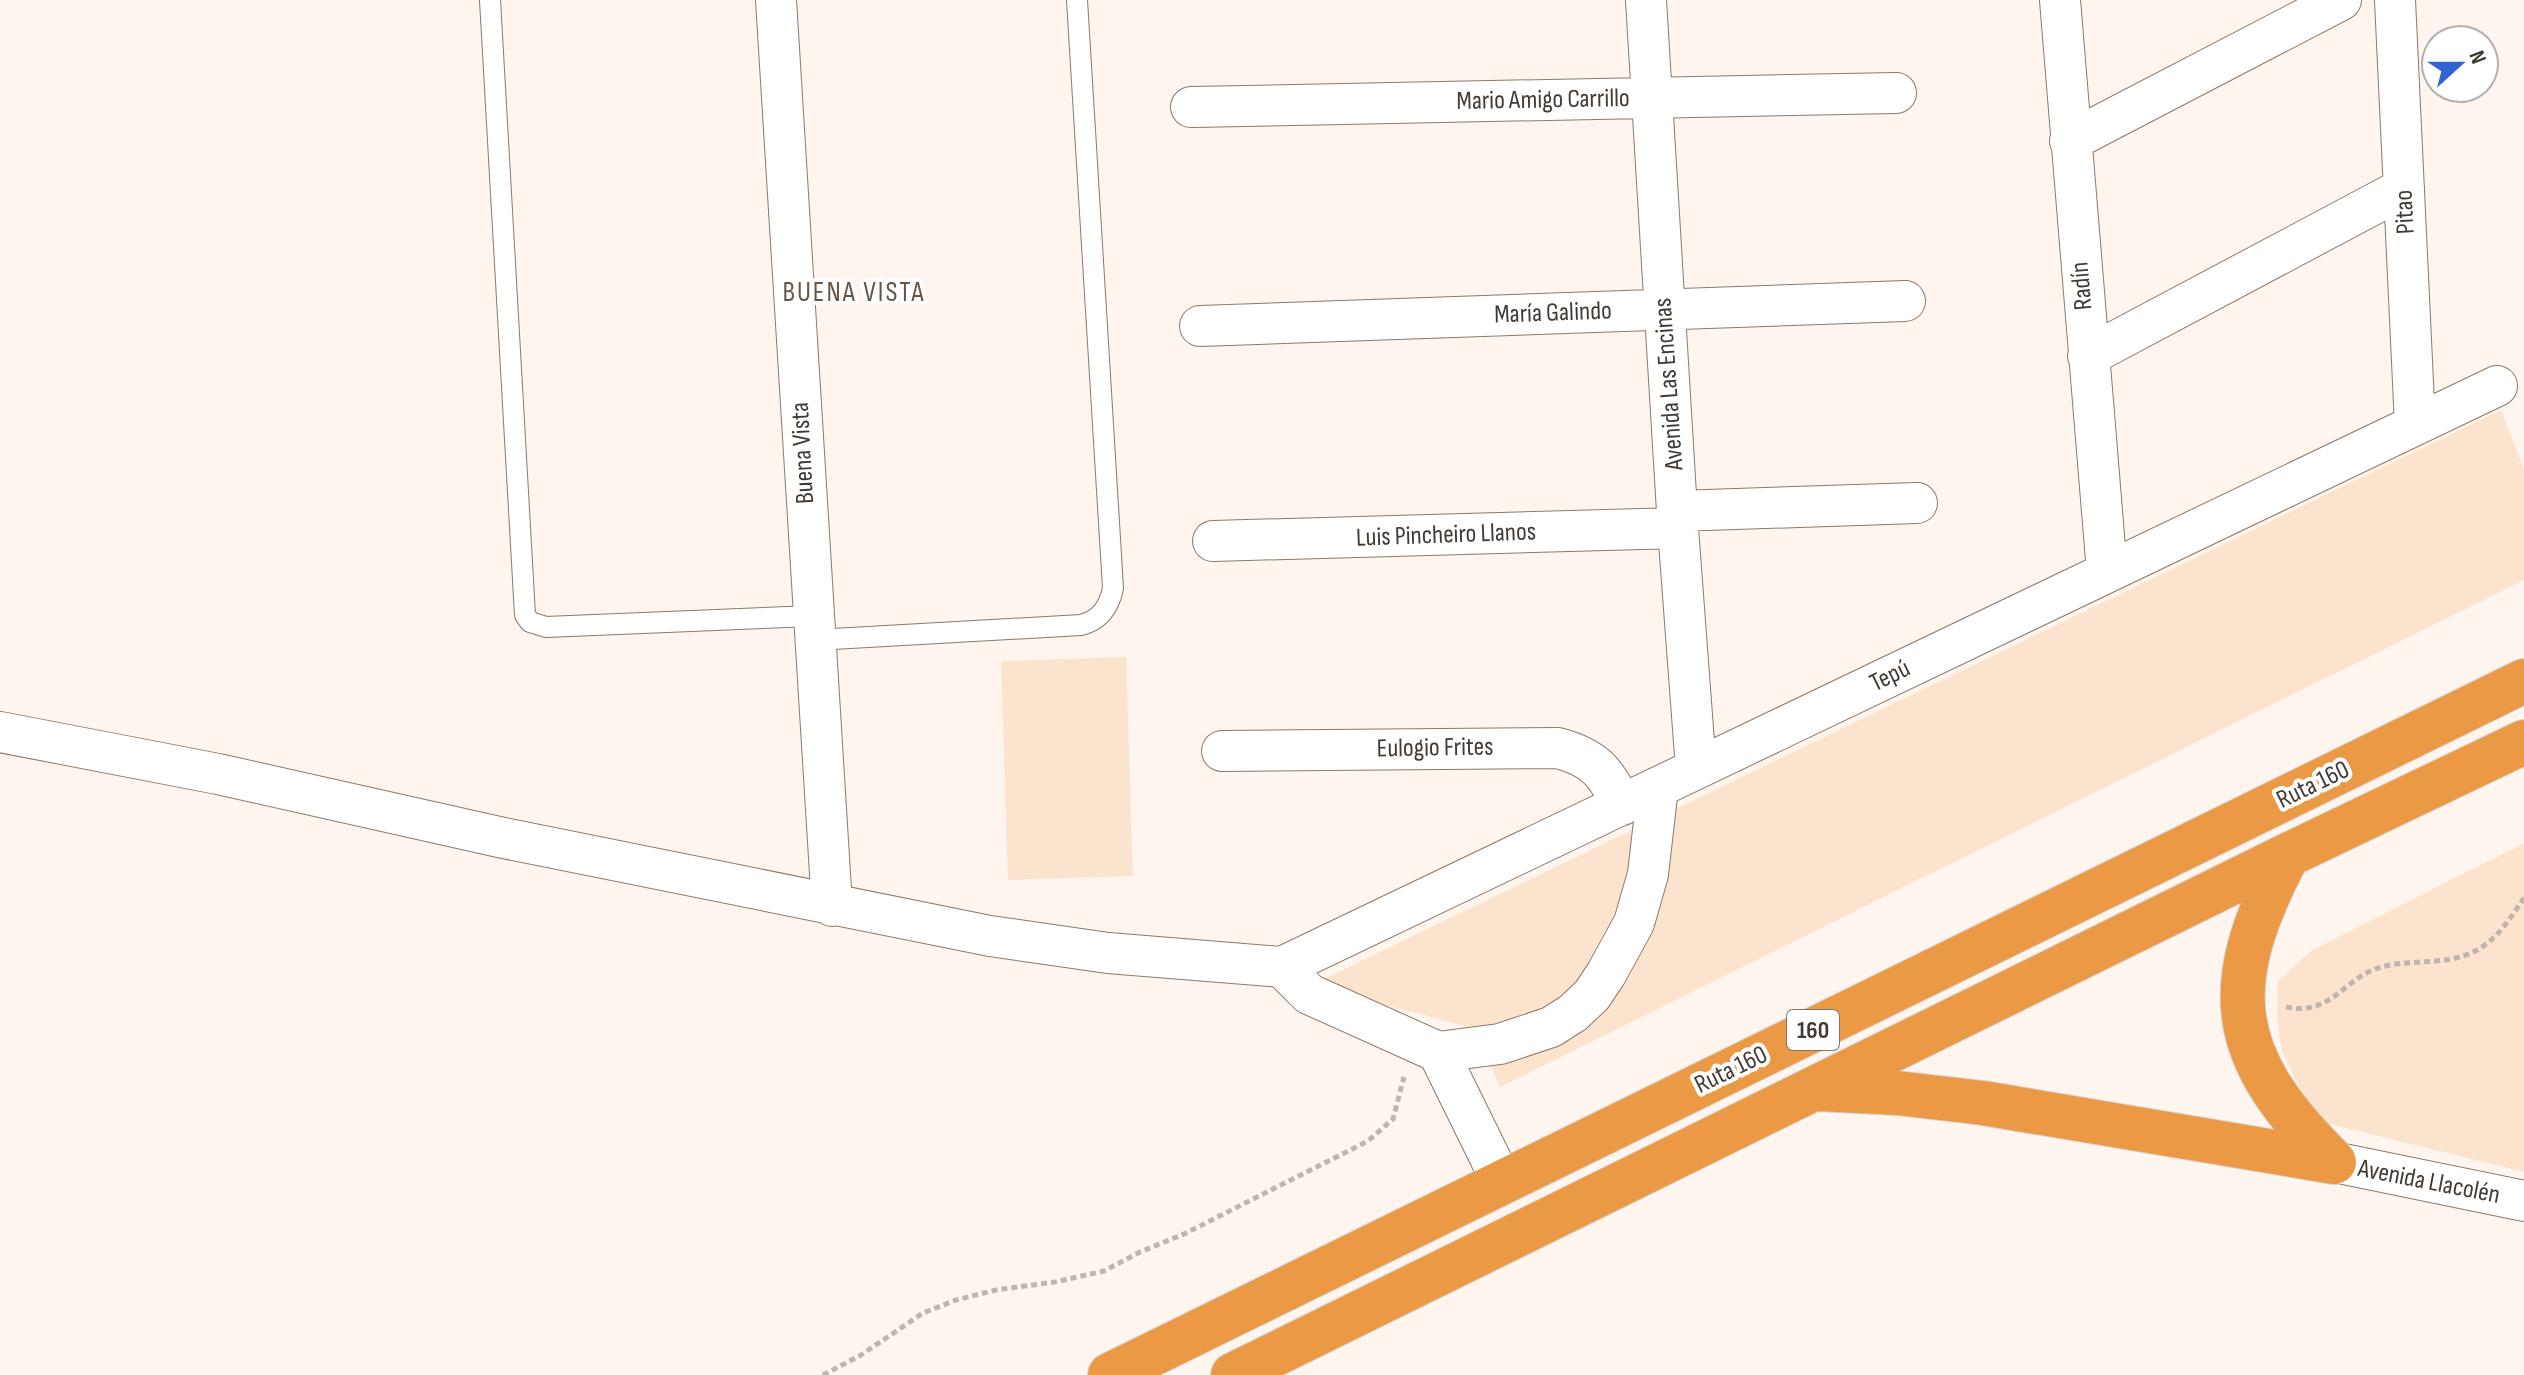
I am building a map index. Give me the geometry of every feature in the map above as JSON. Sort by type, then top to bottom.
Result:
[{"type":"highway","name":"Ruta 160","points":[[1110,1375],[2524,681]]},
{"type":"highway","name":"Ruta 160","points":[[1233,1375],[2288,855],[2524,742]]},
{"type":"highway","points":[[2288,855],[2251,943],[2243,975],[2242,997],[2247,1037],[2264,1078],[2297,1124],[2334,1162]]},
{"type":"highway","points":[[1815,1089],[1897,1093],[1983,1103],[2334,1162]]},
{"type":"street","name":"Buena Vista","points":[[776,0],[832,906]]},
{"type":"street","name":"Avenida Las Encinas","points":[[1646,0],[1696,769]]},
{"type":"street","name":"Radín","points":[[2060,0],[2107,572]]},
{"type":"street","points":[[2070,141],[2341,0]]},
{"type":"street","name":"Pitao","points":[[2395,0],[2415,425]]},
{"type":"street","name":"Mario Amigo Carrillo","points":[[1191,107],[1896,93]]},
{"type":"street","points":[[2088,356],[2404,188]]},
{"type":"street","name":"María Galindo","points":[[1200,326],[1905,301]]},
{"type":"street","name":"Tepú","points":[[1282,967],[2497,386]]},
{"type":"street","name":"Luis Pincheiro Llanos","points":[[1213,541],[1678,520],[1917,503]]},
{"type":"street","points":[[0,732],[218,774],[499,837],[832,906],[1049,946],[1282,967],[1309,994],[1438,1052],[1500,1044],[1551,1027],[1573,1013],[1592,995],[1622,946],[1642,899],[1658,787]]},
{"type":"street","name":"Eulogio Frites","points":[[1222,751],[1558,748],[1576,753],[1601,769],[1622,805]]},
{"type":"street","points":[[1438,1052],[1502,1182]]},
{"type":"street","name":"Avenida Llacolén","points":[[2334,1162],[2521,1195]]},
{"type":"lane","points":[[490,0],[525,615],[530,622],[546,627],[814,628],[1081,625],[1101,616],[1111,599],[1113,588],[1077,0]]},
{"type":"path","points":[[2242,997],[2292,1008],[2308,1007],[2339,995],[2353,982],[2376,969],[2462,957],[2495,936],[2524,898]]},
{"type":"path","points":[[823,1375],[861,1355],[923,1313],[956,1300],[996,1290],[1104,1271],[1368,1141],[1392,1119],[1404,1076],[1438,1052]]},
{"type":"shaded area","points":[[2501,410],[2524,470],[2524,580],[1500,1087],[1475,1029],[1331,990],[1324,979]]},
{"type":"shaded area","points":[[1126,657],[1133,876],[1008,880],[1001,661]]},
{"type":"shaded area","points":[[2524,843],[2524,1172],[2326,1123],[2301,1091],[2282,1051],[2277,1019],[2278,981],[2311,951]]},
{"type":"district","name":"BUENA VISTA","points":[[854,292]]}]
